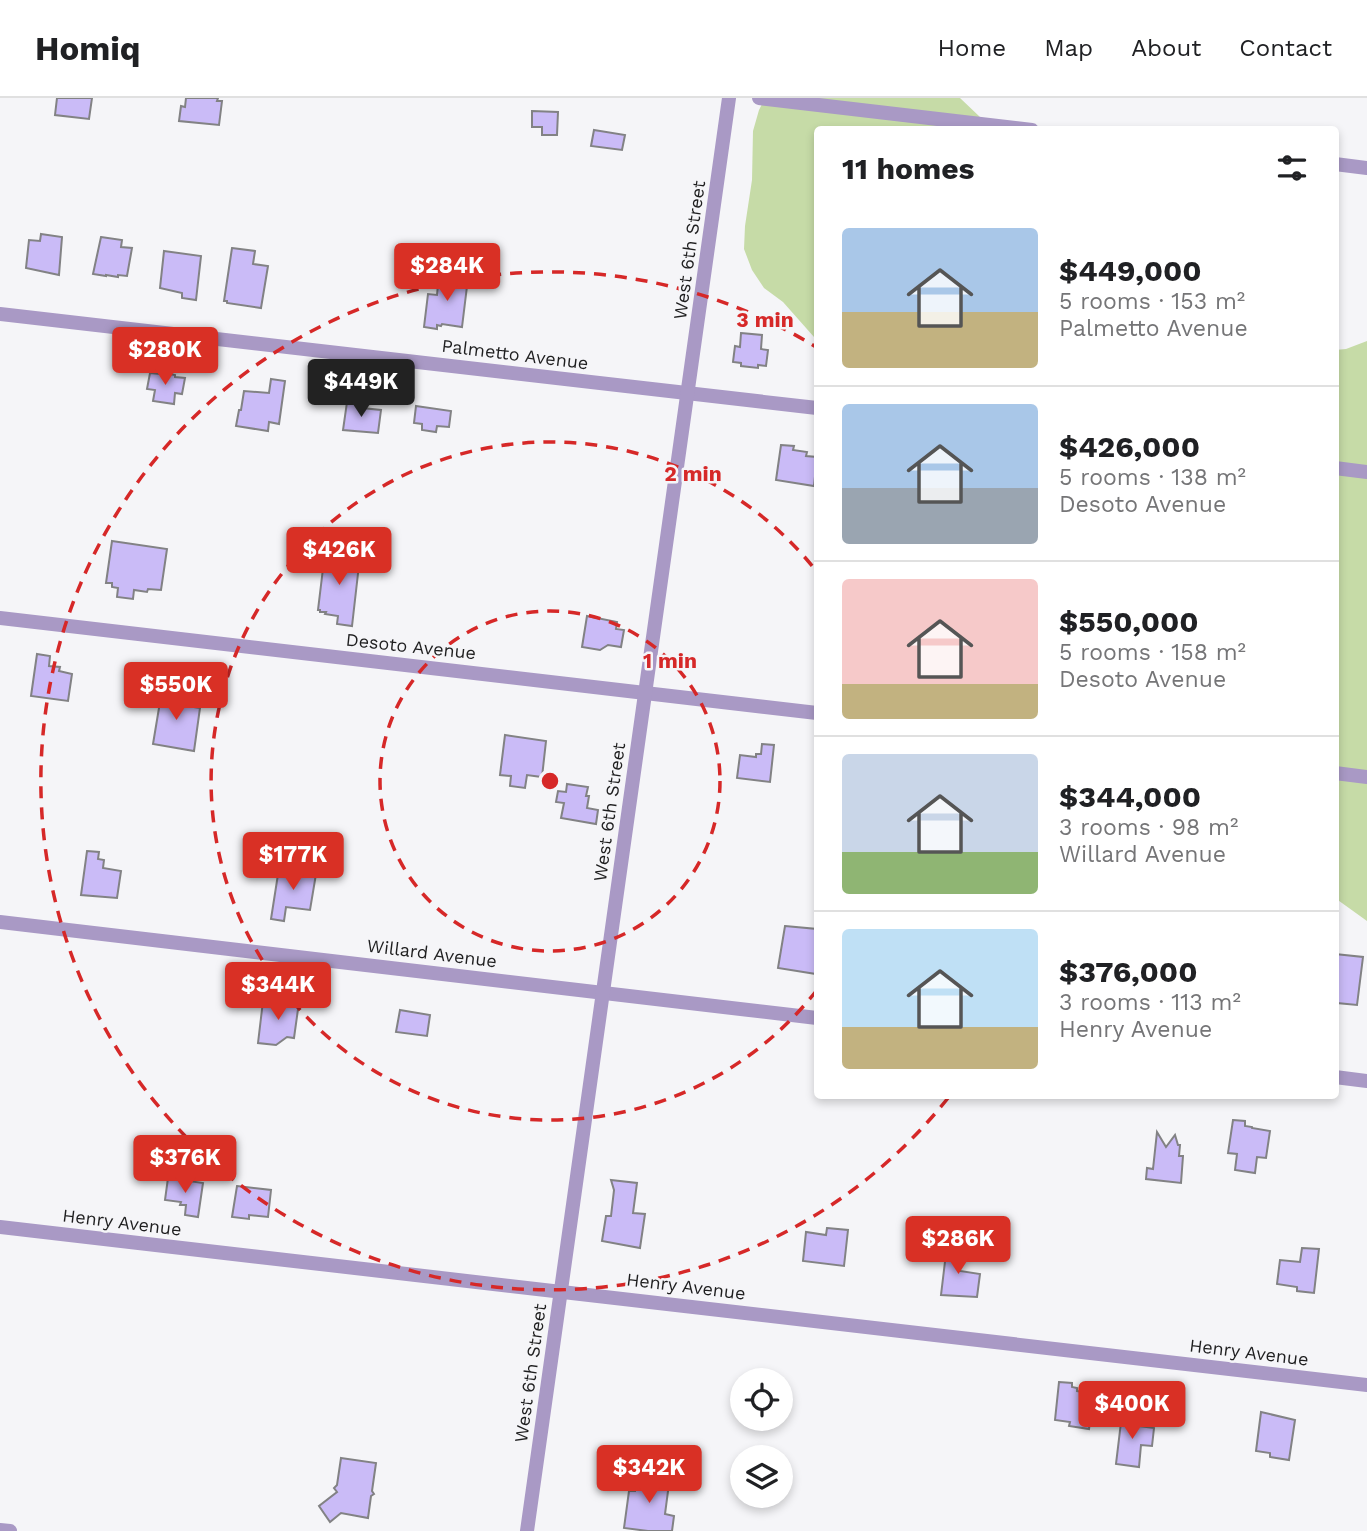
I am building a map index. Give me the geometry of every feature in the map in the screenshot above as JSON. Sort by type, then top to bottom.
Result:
[{"type":"street","name":"West 6th Street","points":[[527,1531],[729,98]]},
{"type":"street","points":[[759,98],[998,126]]},
{"type":"street","points":[[1339,164],[1367,168]]},
{"type":"street","name":"Palmetto Avenue","points":[[0,314],[814,408]]},
{"type":"street","points":[[1339,468],[1367,472]]},
{"type":"street","name":"Desoto Avenue","points":[[0,618],[814,713]]},
{"type":"street","points":[[1339,774],[1367,777]]},
{"type":"street","name":"Willard Avenue","points":[[0,922],[814,1018]]},
{"type":"street","points":[[1339,1078],[1367,1081]]},
{"type":"street","name":"Henry Avenue","points":[[0,1227],[1367,1385]]},
{"type":"street","points":[[0,1530],[10,1531]]},
{"type":"green space","points":[[765,98],[960,98],[980,117],[1007,126],[814,126],[814,337],[783,302],[764,288],[752,270],[744,249],[752,180],[753,131]]},
{"type":"green space","points":[[1367,341],[1367,921],[1339,901],[1339,350]]},
{"type":"building","points":[[57,98],[92,98],[89,119],[55,115]]},
{"type":"building","points":[[186,98],[218,98],[217,101],[222,101],[219,125],[179,121],[181,106],[185,107]]},
{"type":"building","points":[[532,111],[558,112],[557,135],[542,135],[542,127],[532,127]]},
{"type":"building","points":[[594,130],[625,135],[622,150],[591,146]]},
{"type":"building","points":[[41,234],[62,237],[59,275],[26,268],[29,240],[40,241]]},
{"type":"building","points":[[101,237],[122,240],[121,247],[132,248],[127,276],[93,274]]},
{"type":"building","points":[[232,248],[255,251],[253,264],[268,266],[261,308],[224,301]]},
{"type":"building","points":[[164,251],[201,256],[196,300],[182,298],[182,293],[160,288]]},
{"type":"building","points":[[439,274],[468,278],[462,327],[442,324],[437,325],[437,329],[424,327],[428,294],[437,295]]},
{"type":"building","points":[[741,333],[762,335],[761,349],[768,350],[766,366],[741,366],[741,363],[733,362],[735,346],[740,347]]},
{"type":"building","points":[[159,372],[185,378],[182,394],[175,393],[174,404],[153,401],[155,390],[147,389],[150,373]]},
{"type":"building","points":[[271,379],[285,381],[279,424],[269,422],[268,431],[236,426],[244,391],[269,393]]},
{"type":"building","points":[[347,402],[362,404],[362,408],[381,410],[378,433],[343,430]]},
{"type":"building","points":[[416,406],[451,411],[449,427],[437,426],[436,432],[422,430],[422,424],[414,423]]},
{"type":"building","points":[[781,445],[794,446],[793,450],[807,452],[806,456],[814,457],[814,486],[776,480]]},
{"type":"building","points":[[112,541],[167,549],[161,590],[134,590],[133,599],[117,597],[118,588],[112,587],[112,583],[106,583]]},
{"type":"building","points":[[325,552],[360,556],[352,626],[337,624],[338,616],[318,610]]},
{"type":"building","points":[[587,616],[617,622],[616,629],[624,630],[621,647],[608,645],[600,650],[582,647]]},
{"type":"building","points":[[37,654],[50,656],[49,666],[60,667],[59,671],[72,674],[68,701],[31,696]]},
{"type":"building","points":[[163,684],[177,686],[174,704],[200,708],[194,751],[153,744]]},
{"type":"building","points":[[505,735],[546,741],[542,777],[527,775],[525,788],[510,786],[511,776],[500,775]]},
{"type":"building","points":[[762,744],[774,745],[770,782],[737,778],[740,755],[756,757],[756,754],[761,754]]},
{"type":"building","points":[[567,784],[588,787],[587,808],[598,810],[596,824],[561,818],[564,803],[556,802],[558,791],[566,792]]},
{"type":"building","points":[[87,851],[99,852],[98,859],[104,860],[103,868],[121,871],[117,898],[81,895]]},
{"type":"building","points":[[279,868],[316,874],[310,910],[286,907],[284,921],[271,919]]},
{"type":"building","points":[[785,926],[814,929],[814,974],[778,968]]},
{"type":"building","points":[[1339,954],[1363,957],[1357,1005],[1339,1003]]},
{"type":"building","points":[[285,1000],[299,1002],[294,1038],[287,1037],[276,1045],[258,1043],[263,1001],[284,1003]]},
{"type":"building","points":[[400,1010],[430,1015],[427,1036],[396,1032]]},
{"type":"building","points":[[1233,1120],[1245,1121],[1245,1126],[1270,1131],[1266,1158],[1257,1157],[1255,1173],[1235,1170],[1237,1154],[1228,1153]]},
{"type":"building","points":[[1157,1132],[1166,1147],[1175,1135],[1180,1145],[1179,1156],[1183,1156],[1181,1183],[1146,1179],[1147,1168],[1153,1169]]},
{"type":"building","points":[[168,1178],[203,1183],[198,1217],[185,1215],[186,1205],[180,1205],[181,1202],[165,1200]]},
{"type":"building","points":[[611,1180],[637,1183],[633,1213],[645,1214],[640,1248],[602,1241],[606,1216],[611,1216],[614,1190]]},
{"type":"building","points":[[237,1186],[271,1190],[268,1217],[232,1217]]},
{"type":"building","points":[[827,1228],[848,1230],[844,1266],[803,1261],[806,1232],[826,1235]]},
{"type":"building","points":[[947,1245],[962,1247],[960,1271],[980,1274],[977,1297],[941,1295]]},
{"type":"building","points":[[1302,1248],[1319,1249],[1314,1293],[1277,1284],[1280,1260],[1300,1262]]},
{"type":"building","points":[[1059,1382],[1072,1383],[1072,1387],[1077,1388],[1077,1391],[1094,1393],[1089,1429],[1069,1426],[1070,1422],[1055,1420]]},
{"type":"building","points":[[1261,1412],[1295,1420],[1289,1460],[1270,1457],[1270,1453],[1256,1451]]},
{"type":"building","points":[[1122,1414],[1139,1416],[1138,1426],[1154,1428],[1152,1446],[1141,1445],[1139,1467],[1116,1464]]},
{"type":"building","points":[[341,1458],[376,1463],[372,1491],[374,1494],[371,1496],[368,1518],[341,1513],[330,1522],[319,1506],[337,1492],[334,1488],[337,1485]]},
{"type":"building","points":[[639,1472],[670,1476],[665,1514],[674,1516],[672,1531],[624,1528],[629,1491],[635,1491],[635,1487],[637,1488]]}]
